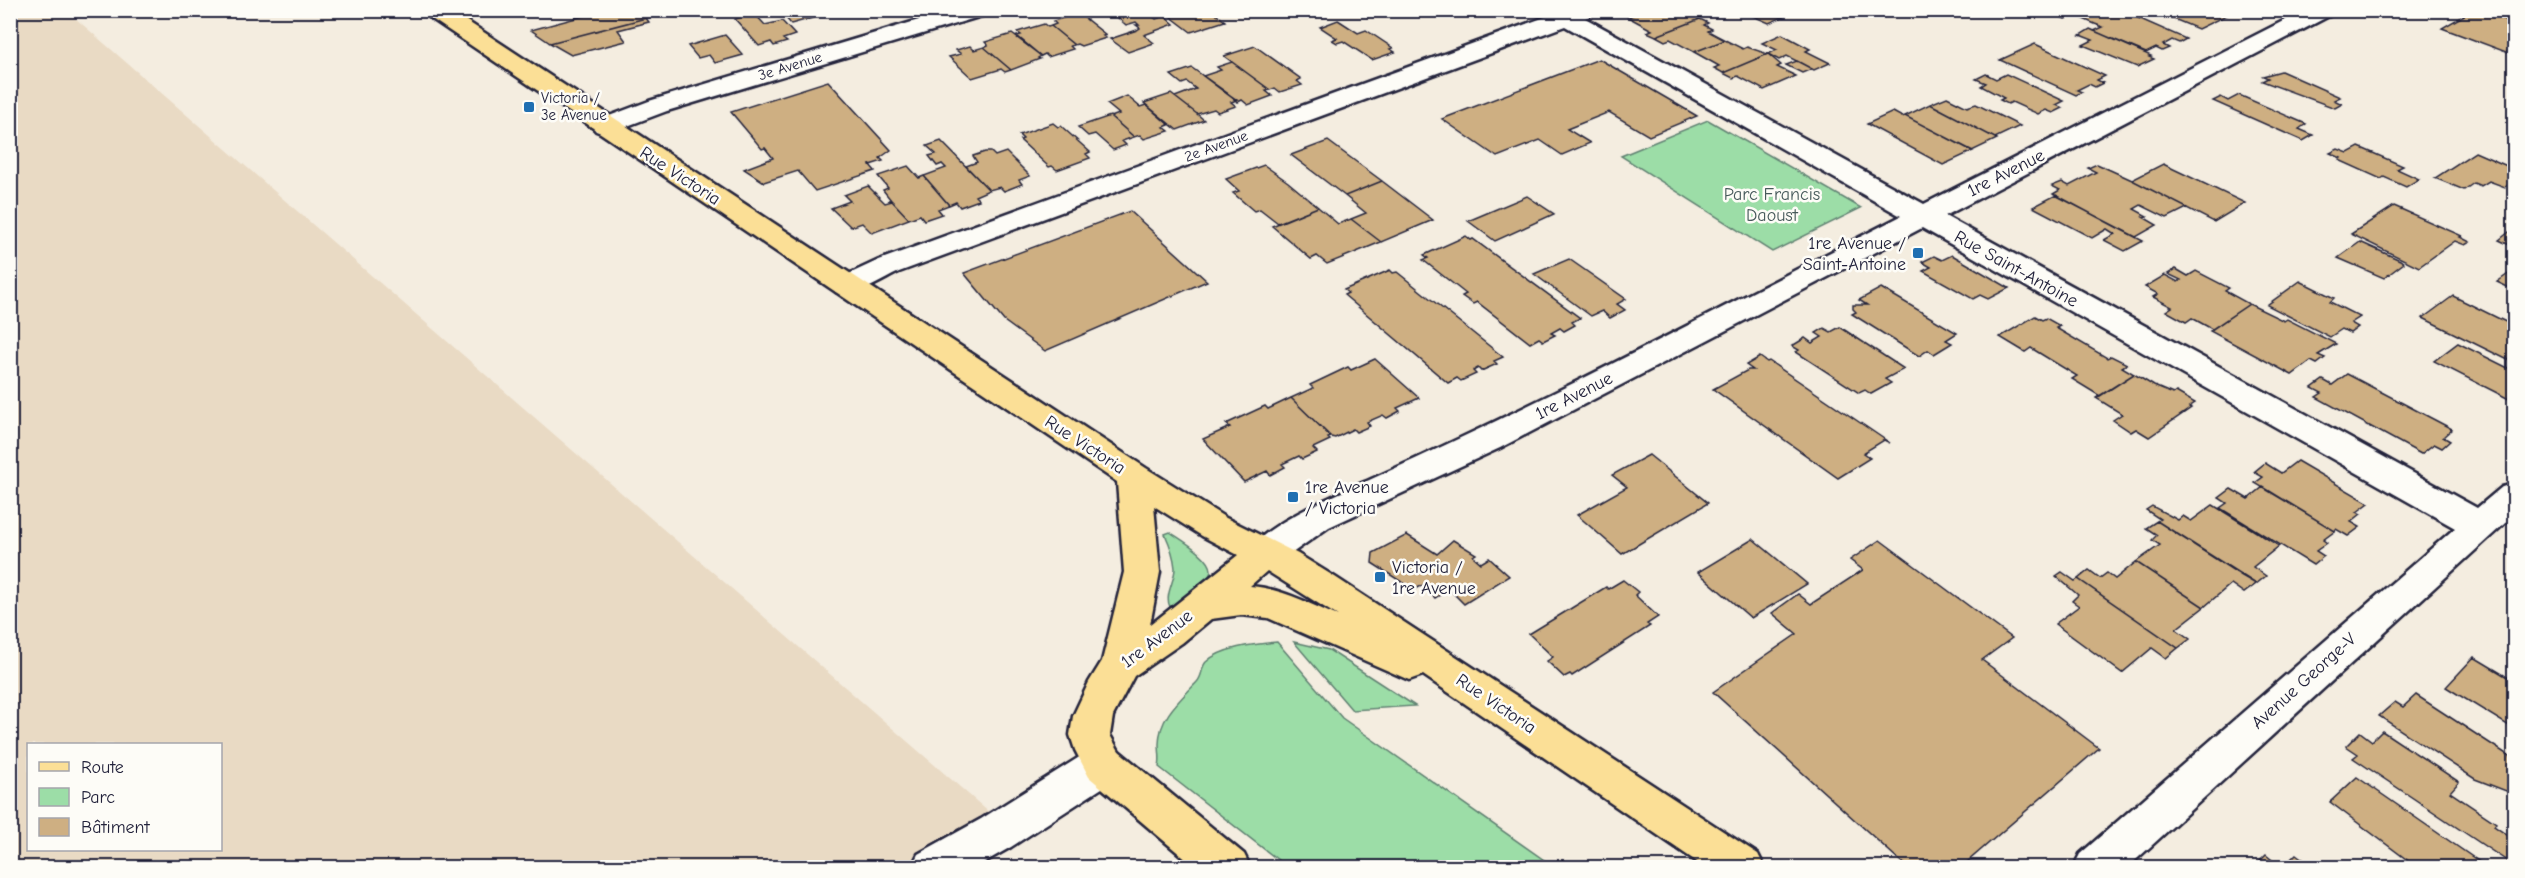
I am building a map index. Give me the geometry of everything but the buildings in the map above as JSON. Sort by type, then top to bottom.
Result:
[{"type":"main road","name":"Rue Victoria","points":[[434,10],[1134,477],[1214,527],[1264,553],[1322,588],[1743,867]]},
{"type":"main road","points":[[1120,665],[1142,572],[1134,477]]},
{"type":"main road","name":"1re Avenue","points":[[1104,764],[1095,750],[1090,735],[1102,693],[1120,665],[1169,632],[1264,553]]},
{"type":"main road","points":[[1202,606],[1241,599],[1277,604],[1331,631],[1480,694]]},
{"type":"main road","points":[[1104,764],[1229,867]]},
{"type":"street","name":"3e Avenue","points":[[605,126],[658,106],[977,10]]},
{"type":"street","name":"1re Avenue","points":[[1264,553],[1317,518],[1488,440],[2323,10]]},
{"type":"street","name":"Rue Saint-Antoine","points":[[1569,13],[1921,216],[2480,526]]},
{"type":"street","name":"2e Avenue","points":[[846,286],[889,266],[1569,13]]},
{"type":"street","name":"Avenue George-V","points":[[2095,867],[2514,496]]},
{"type":"street","points":[[933,867],[996,833],[1104,764]]},
{"type":"shaded area","points":[[10,11],[67,11],[991,814],[901,867],[11,867]]},
{"type":"green space","name":"Parc Francis Daoust","points":[[1708,120],[1861,208],[1772,252],[1621,156]]},
{"type":"green space","points":[[1170,532],[1201,554],[1211,571],[1200,587],[1174,608],[1170,607],[1168,602],[1175,568],[1172,551],[1165,534]]},
{"type":"green space","points":[[1277,642],[1342,718],[1554,867],[1287,867],[1159,767],[1159,744],[1163,725],[1178,702],[1199,680],[1206,662],[1230,650]]},
{"type":"green space","points":[[1294,642],[1329,650],[1415,706],[1352,710]]},
{"type":"place","name":"Victoria / 3e Avenue","points":[[529,107]]},
{"type":"place","name":"1re Avenue / Saint-Antoine","points":[[1918,253]]},
{"type":"place","name":"1re Avenue / Victoria","points":[[1293,497]]},
{"type":"place","name":"Victoria / 1re Avenue","points":[[1380,577]]}]
